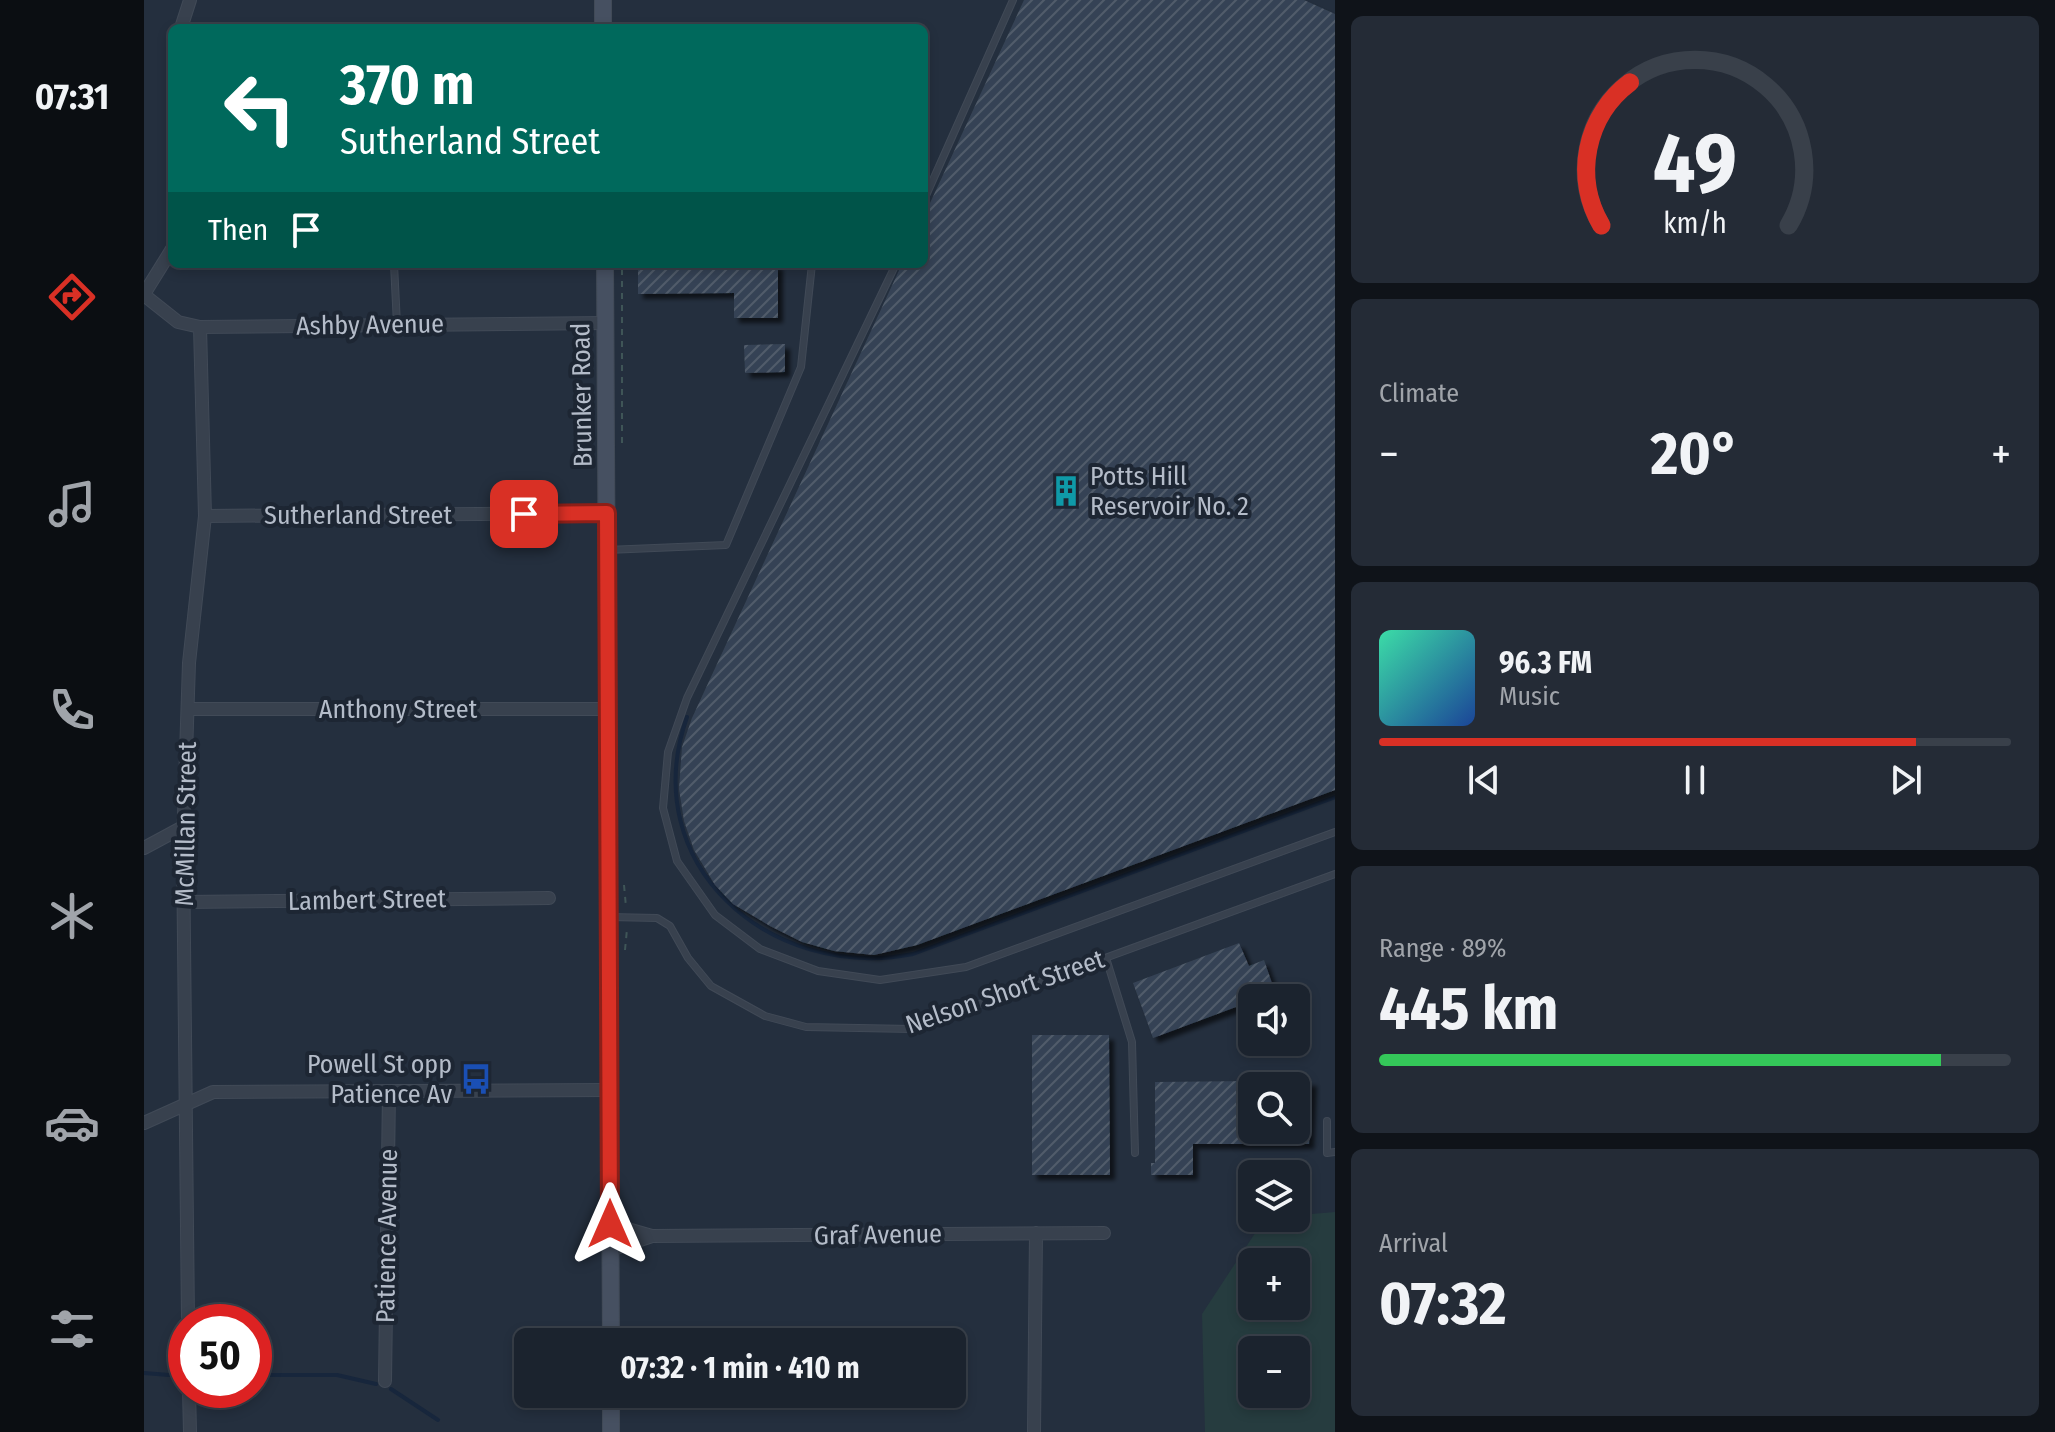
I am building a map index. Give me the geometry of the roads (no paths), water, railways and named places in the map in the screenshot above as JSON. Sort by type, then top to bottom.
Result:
[{"type":"main road","points":[[603,0],[603,24]]},
{"type":"main road","name":"Brunker Road","points":[[605,268],[611,1328]]},
{"type":"main road","points":[[611,1408],[611,1432]]},
{"type":"street","points":[[182,24],[190,0]]},
{"type":"street","points":[[144,295],[168,256]]},
{"type":"street","name":"Ashby Avenue","points":[[144,295],[178,322],[200,327],[605,323]]},
{"type":"street","name":"McMillan Street","points":[[188,1304],[183,827],[189,663],[205,516],[200,327]]},
{"type":"street","name":"Sutherland Street","points":[[205,516],[607,513]]},
{"type":"street","name":"Anthony Street","points":[[189,709],[607,709]]},
{"type":"street","points":[[144,848],[183,827]]},
{"type":"street","name":"Lambert Street","points":[[184,902],[549,898]]},
{"type":"street","points":[[144,1123],[165,1115],[185,1101],[213,1092],[609,1090]]},
{"type":"street","name":"Patience Avenue","points":[[385,1381],[389,1092]]},
{"type":"street","name":"Graf Avenue","points":[[610,1224],[652,1236],[1104,1233]]},
{"type":"street","points":[[1034,1432],[1036,1233]]},
{"type":"street","name":"Graf Avenue","points":[[610,1250],[652,1236]]},
{"type":"street","points":[[189,1408],[190,1432]]},
{"type":"lane","points":[[928,191],[1013,0]]},
{"type":"lane","points":[[394,268],[397,325]]},
{"type":"lane","points":[[606,550],[726,545],[801,367],[812,268]]},
{"type":"lane","points":[[894,268],[687,698],[671,740],[663,808],[677,861],[715,915],[760,949],[803,966],[880,980],[966,967],[1335,832]]},
{"type":"lane","name":"Nelson Short Street","points":[[609,917],[657,918],[670,926],[688,958],[711,986],[765,1016],[806,1027],[911,1029],[1335,874]]},
{"type":"lane","points":[[1106,958],[1132,1042],[1135,1153]]},
{"type":"lane","points":[[1327,1121],[1327,1153],[1335,1152]]},
{"type":"waterway","points":[[687,717],[676,771],[680,820],[698,864],[727,901],[765,930],[810,949],[860,958],[913,954],[1335,797]]},
{"type":"waterway","points":[[144,1373],[168,1375]]},
{"type":"waterway","points":[[272,1375],[337,1375],[376,1384]]},
{"type":"waterway","points":[[391,1389],[438,1420]]},
{"type":"place","name":"Potts Hill Reservoir No. 2","points":[[1066,491]]},
{"type":"place","name":"Powell St opp Patience Av","points":[[476,1079]]}]
